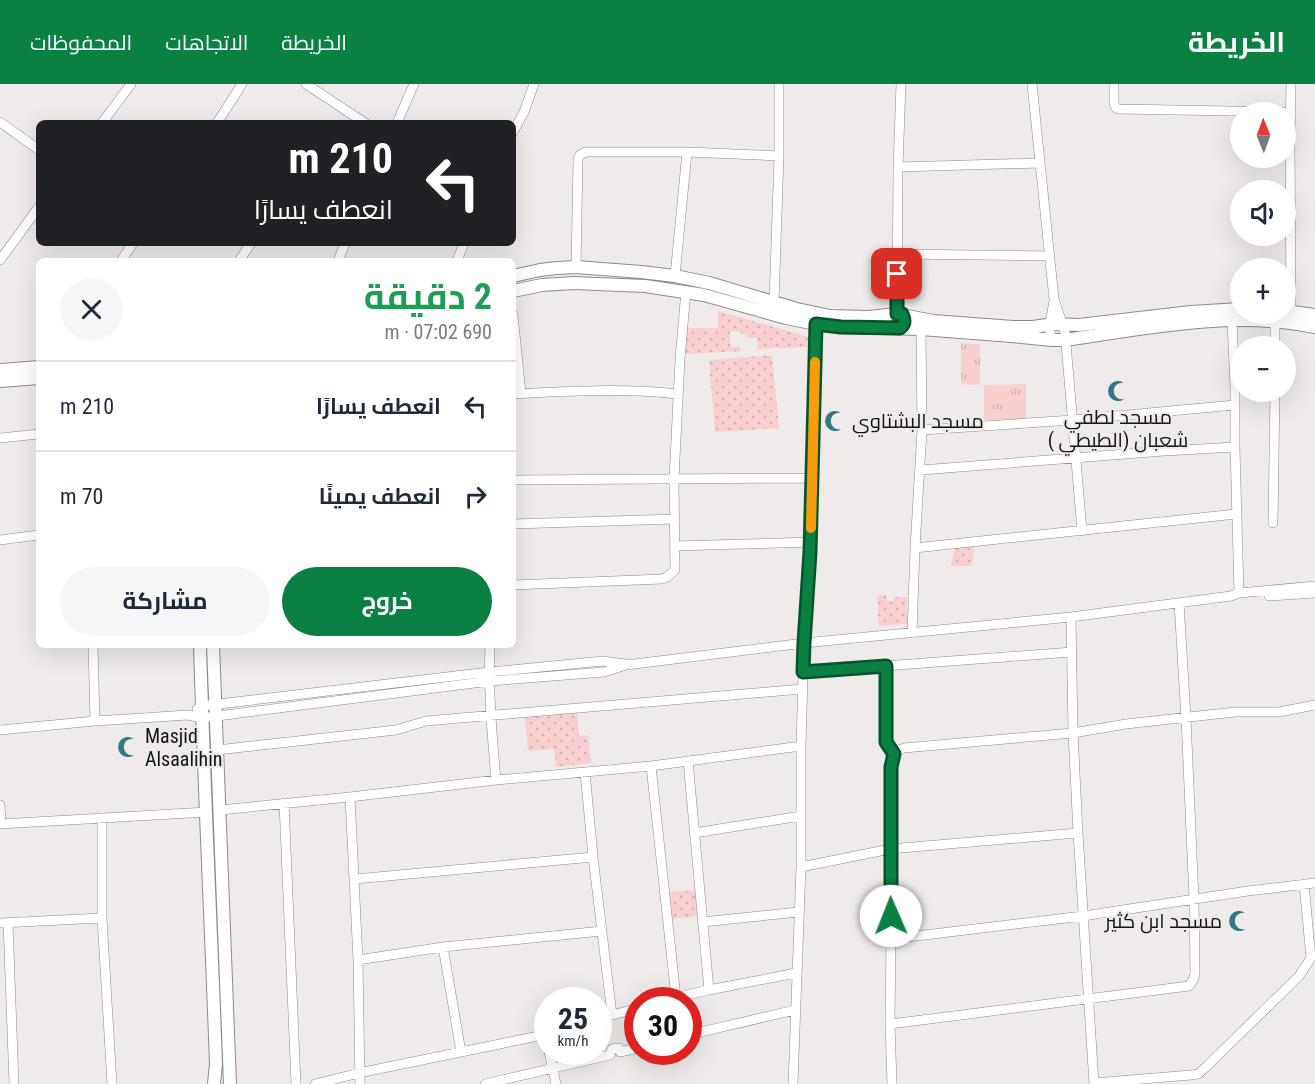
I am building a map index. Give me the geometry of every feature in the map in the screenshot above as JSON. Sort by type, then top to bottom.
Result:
[{"type":"street","points":[[219,120],[242,84]]},
{"type":"street","points":[[306,84],[360,120]]},
{"type":"street","points":[[398,120],[414,84]]},
{"type":"street","points":[[516,127],[534,84]]},
{"type":"street","points":[[774,302],[779,84]]},
{"type":"street","points":[[897,314],[901,84]]},
{"type":"street","points":[[1032,84],[1054,299],[1065,332],[1082,531]]},
{"type":"street","points":[[1113,84],[1114,107],[1119,109],[1230,112]]},
{"type":"street","points":[[1288,102],[1292,84]]},
{"type":"street","points":[[104,120],[128,85]]},
{"type":"street","points":[[0,122],[36,148]]},
{"type":"street","points":[[576,267],[578,160],[582,154],[589,152],[687,152],[779,156]]},
{"type":"street","points":[[675,276],[687,152]]},
{"type":"street","points":[[898,167],[1040,163]]},
{"type":"street","points":[[1287,168],[1287,258]]},
{"type":"street","points":[[1,256],[36,211]]},
{"type":"street","points":[[897,254],[1050,256]]},
{"type":"street","points":[[516,275],[540,270],[576,267],[641,272],[675,276],[808,312],[831,316],[869,317],[897,314],[933,321],[1003,327],[1086,324],[1230,310]]},
{"type":"street","points":[[516,290],[542,285],[574,283],[645,286],[686,291],[816,324],[841,327],[921,329],[1052,340],[1065,340],[1172,323],[1230,320]]},
{"type":"street","points":[[516,585],[662,579],[675,570],[674,479],[686,291]]},
{"type":"street","points":[[1052,340],[1049,325],[1054,299]]},
{"type":"street","points":[[1296,312],[1315,315]]},
{"type":"street","points":[[896,328],[888,320],[897,314]]},
{"type":"street","points":[[793,1084],[801,867],[802,689],[811,542],[816,324]]},
{"type":"street","points":[[1232,324],[1235,405],[1235,595],[1239,599],[1315,593]]},
{"type":"street","points":[[1295,324],[1315,327]]},
{"type":"street","points":[[912,633],[921,470],[921,329]]},
{"type":"street","points":[[0,370],[36,367]]},
{"type":"street","points":[[516,374],[517,394],[644,390],[678,394]]},
{"type":"street","points":[[0,381],[36,378]]},
{"type":"street","points":[[1273,523],[1275,402]]},
{"type":"street","points":[[922,430],[1072,420],[1235,405]]},
{"type":"street","points":[[0,438],[36,434]]},
{"type":"street","points":[[921,470],[1235,447]]},
{"type":"street","points":[[516,480],[811,478]]},
{"type":"street","points":[[915,549],[1236,514]]},
{"type":"street","points":[[516,524],[675,519]]},
{"type":"street","points":[[0,540],[36,535]]},
{"type":"street","points":[[675,546],[811,542]]},
{"type":"street","points":[[0,730],[95,721],[188,716],[215,710],[489,677],[604,672],[626,665],[804,643],[1071,616],[1315,586]]},
{"type":"street","points":[[890,1023],[1189,986],[1192,982],[1195,972],[1194,900],[1179,603]]},
{"type":"street","points":[[1071,616],[1073,733],[1094,1084],[1191,1076],[1198,1074],[1207,1066],[1299,976],[1311,958],[1304,884]]},
{"type":"street","points":[[93,648],[95,721]]},
{"type":"street","points":[[200,648],[216,1064],[214,1084]]},
{"type":"street","points":[[213,648],[230,1084]]},
{"type":"street","points":[[490,648],[490,715],[496,780]]},
{"type":"street","points":[[803,672],[1072,652]]},
{"type":"street","points":[[886,666],[886,742],[894,754]]},
{"type":"street","points":[[217,750],[396,730],[426,721],[802,689]]},
{"type":"street","points":[[892,1084],[890,1023],[891,767],[897,750],[1073,733],[1126,724],[1235,712],[1279,712],[1315,705]]},
{"type":"street","points":[[220,810],[496,780],[651,766],[801,746]]},
{"type":"street","points":[[688,761],[709,990]]},
{"type":"street","points":[[651,766],[675,987]]},
{"type":"street","points":[[585,772],[609,987]]},
{"type":"street","points":[[350,797],[358,960],[360,1084]]},
{"type":"street","points":[[284,803],[296,1084]]},
{"type":"street","points":[[0,806],[0,824],[207,812]]},
{"type":"street","points":[[694,833],[801,816]]},
{"type":"street","points":[[102,819],[102,918],[112,1084]]},
{"type":"street","points":[[801,867],[890,849],[1078,833]]},
{"type":"street","points":[[355,879],[594,857]]},
{"type":"street","points":[[891,939],[1083,916],[1315,883]]},
{"type":"street","points":[[702,922],[799,912]]},
{"type":"street","points":[[14,1084],[4,923],[102,918]]},
{"type":"street","points":[[358,960],[443,947],[602,931]]},
{"type":"street","points":[[443,947],[461,1052]]},
{"type":"street","points":[[702,992],[796,973]]},
{"type":"street","points":[[702,1032],[795,1010]]},
{"type":"street","points":[[612,1015],[624,1012]]},
{"type":"street","points":[[315,1084],[534,1037]]},
{"type":"street","points":[[485,1084],[610,1055],[612,1049],[619,1048],[620,1052],[624,1051]]},
{"type":"street","points":[[552,1065],[555,1084]]},
{"type":"green space","points":[[718,311],[809,337],[810,347],[758,349],[757,338],[749,338],[741,332],[730,331],[730,346],[740,347],[741,351],[686,354],[687,328],[718,328]]},
{"type":"green space","points":[[961,343],[980,344],[980,385],[961,384]]},
{"type":"green space","points":[[772,355],[779,428],[715,432],[709,360]]},
{"type":"green space","points":[[1026,384],[1026,420],[984,420],[984,385]]},
{"type":"green space","points":[[955,547],[974,547],[972,566],[951,566]]},
{"type":"green space","points":[[877,595],[886,595],[887,601],[894,601],[894,597],[907,597],[908,624],[879,626]]},
{"type":"green space","points":[[577,712],[579,736],[588,735],[591,763],[556,767],[554,749],[528,751],[525,716]]},
{"type":"green space","points":[[696,890],[698,916],[672,919],[670,892]]},
{"type":"slow traffic","points":[[811,528],[815,362]]},
{"type":"place","name":"مسجد لطفي شعبان (الطيطي )","points":[[1118,391]]},
{"type":"place","name":"مسجد البشتاوي","points":[[835,421]]},
{"type":"place","name":"Masjid Alsaalihin","points":[[128,747]]},
{"type":"place","name":"مسجد ابن كثير","points":[[1239,921]]},
{"type":"route","points":[[891,916],[891,767],[894,754],[886,742],[886,666],[803,672],[810,552],[816,324],[841,327],[900,328],[903,326],[904,317],[902,314],[897,314],[897,274]]}]
